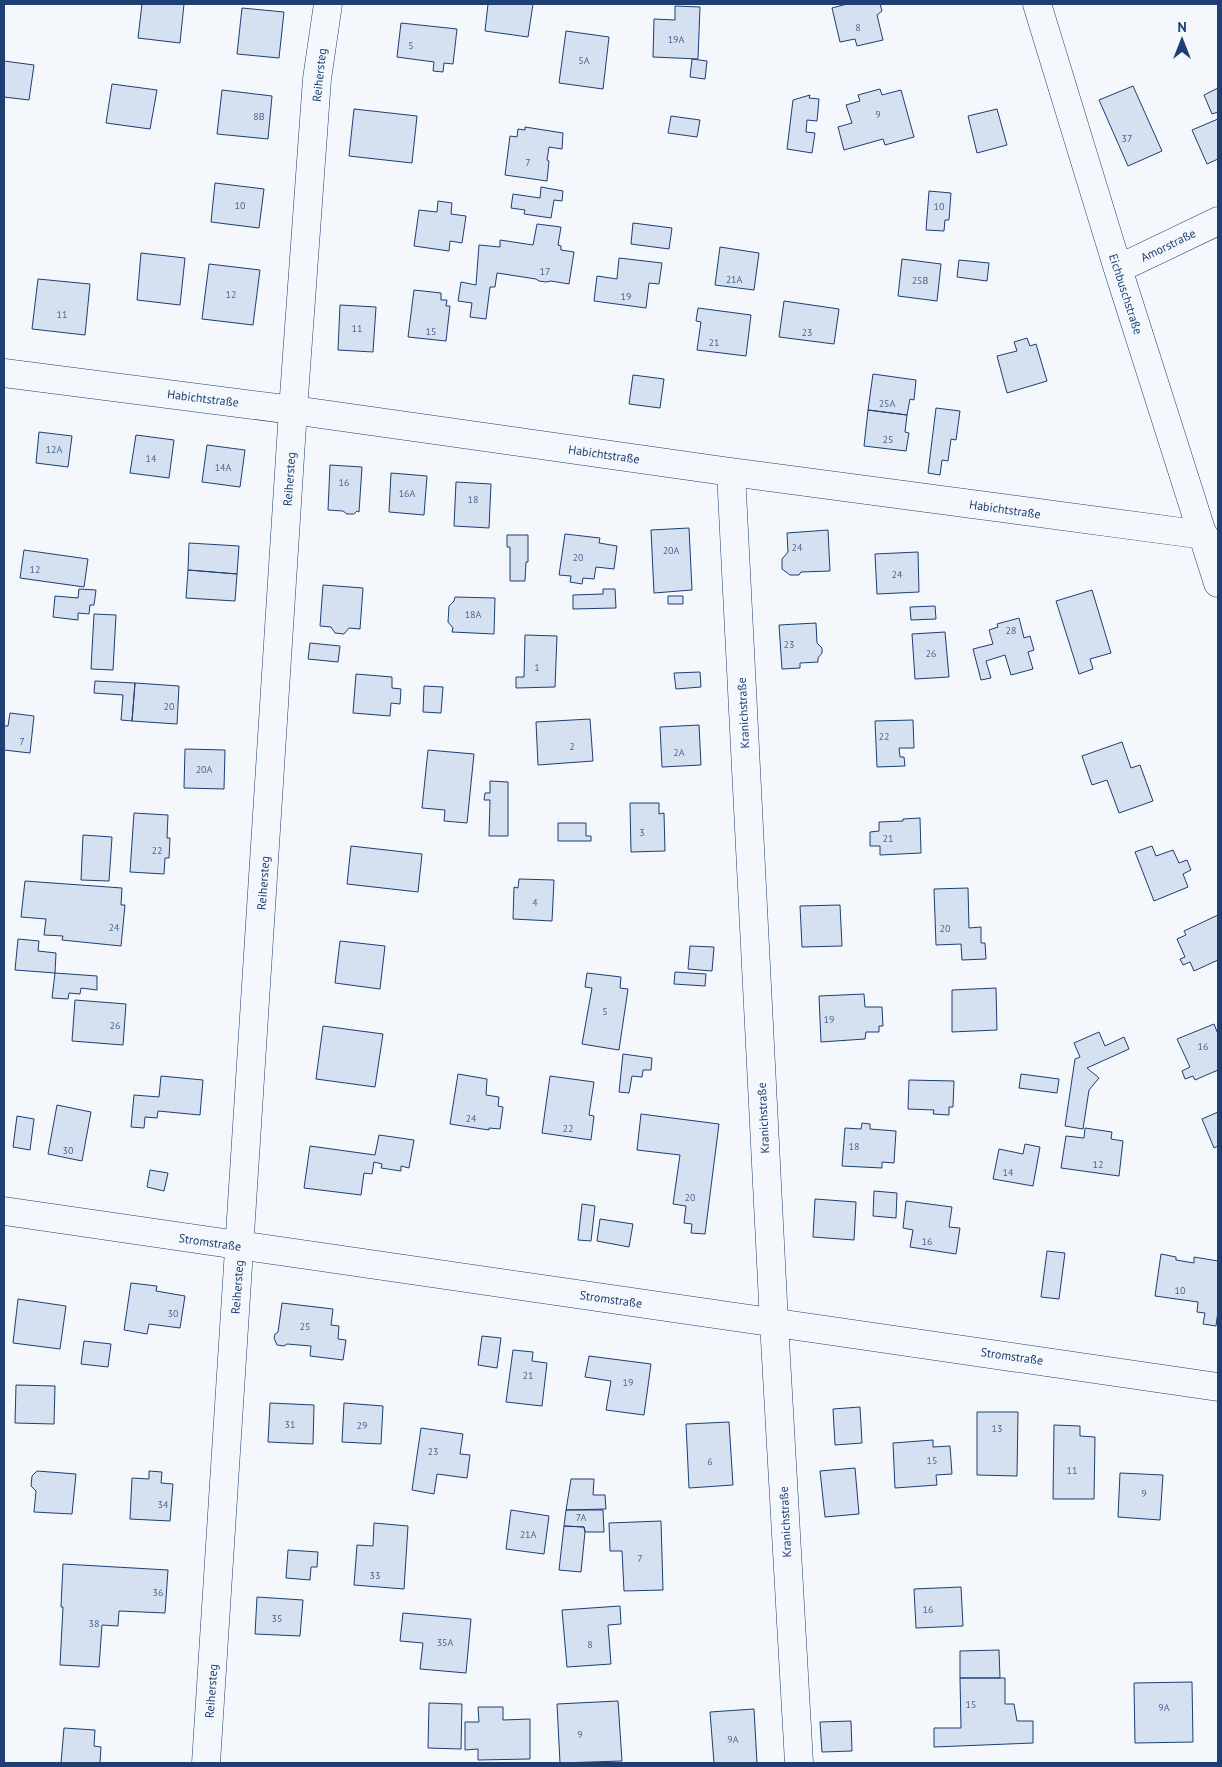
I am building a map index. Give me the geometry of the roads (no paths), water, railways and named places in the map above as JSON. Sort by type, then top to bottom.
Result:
[{"type":"street","name":"Reihersteg","points":[[206,1763],[293,410],[317,79],[328,4]]},
{"type":"street","name":"Eichbuschstraße","points":[[1038,4],[1118,269],[1218,583]]},
{"type":"street","name":"Amorstraße","points":[[1118,269],[1218,220]]},
{"type":"street","name":"Habichtstraße","points":[[4,373],[293,410],[731,472],[1204,535]]},
{"type":"street","name":"Kranichstraße","points":[[731,472],[774,1322],[799,1763]]},
{"type":"street","name":"Stromstraße","points":[[4,1211],[1218,1387]]}]
